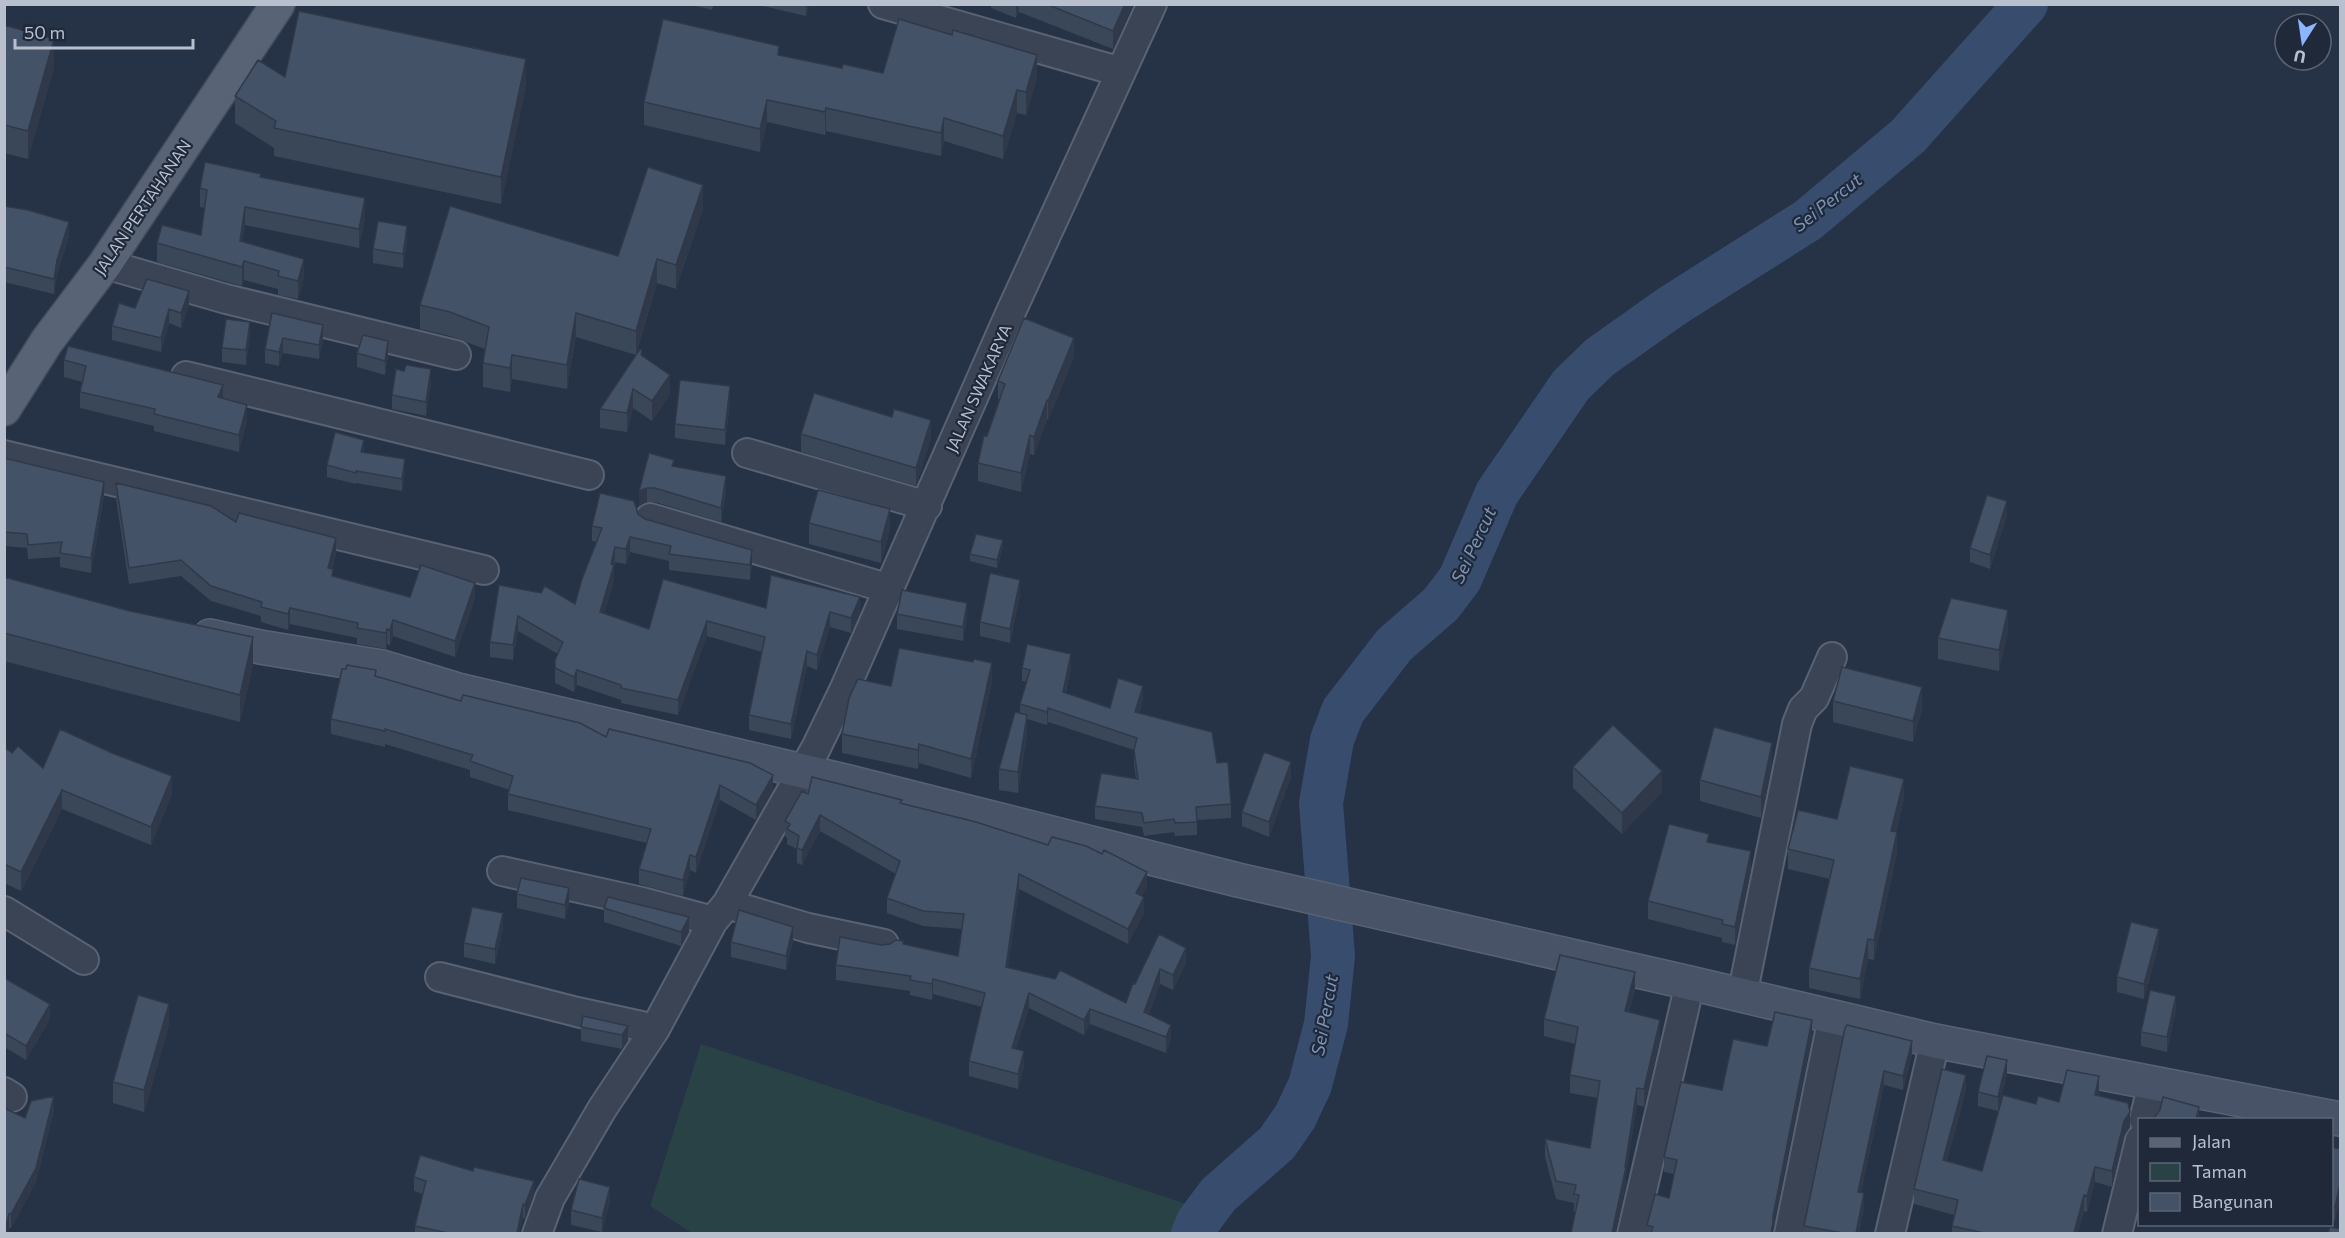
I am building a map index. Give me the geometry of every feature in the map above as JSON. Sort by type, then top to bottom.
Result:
[{"type":"main road","name":"JALAN PERTAHANAN","points":[[4,409],[59,344],[105,264],[278,4]]},
{"type":"street","points":[[883,4],[1120,72]]},
{"type":"street","name":"JALAN SWAKARYA","points":[[537,1233],[550,1198],[602,1109],[655,1029],[803,772],[831,718],[1152,4]]},
{"type":"street","points":[[105,264],[226,299],[456,356]]},
{"type":"street","points":[[163,370],[589,476]]},
{"type":"street","points":[[747,453],[927,506]]},
{"type":"street","points":[[4,455],[484,570]]},
{"type":"street","points":[[650,518],[890,589]]},
{"type":"street","points":[[179,629],[260,647],[382,667],[458,690],[579,717],[1238,880],[1935,1041],[2340,1119]]},
{"type":"street","points":[[1743,996],[1797,724],[1803,709],[1814,698],[1832,657]]},
{"type":"street","points":[[502,871],[642,902],[808,928],[885,944]]},
{"type":"street","points":[[4,911],[84,960]]},
{"type":"street","points":[[441,977],[577,1012],[655,1029]]},
{"type":"street","points":[[1632,1233],[1690,983]]},
{"type":"street","points":[[1789,1233],[1833,1017]]},
{"type":"street","points":[[1890,1233],[1935,1041]]},
{"type":"street","points":[[2144,1118],[2153,1084]]},
{"type":"street","points":[[2117,1233],[2138,1144]]},
{"type":"green space","points":[[701,1044],[1202,1209],[1188,1234],[692,1233],[650,1206]]},
{"type":"building","points":[[1046,4],[1125,4],[1113,31]]},
{"type":"building","points":[[299,11],[526,59],[501,177],[274,128],[276,121],[235,96],[258,60],[285,77]]},
{"type":"building","points":[[663,19],[779,46],[778,55],[842,68],[843,64],[883,73],[899,19],[952,35],[953,30],[1037,55],[1026,92],[1017,90],[1003,136],[944,118],[941,133],[826,108],[825,112],[767,100],[760,129],[644,102]]},
{"type":"building","points":[[4,25],[54,39],[28,131],[4,125]]},
{"type":"building","points":[[205,162],[261,174],[260,177],[365,198],[359,229],[245,207],[240,241],[304,259],[298,281],[278,276],[279,271],[244,261],[242,267],[157,243],[162,225],[201,235],[207,190],[200,188]]},
{"type":"building","points":[[648,167],[703,185],[676,265],[657,259],[636,331],[576,313],[567,365],[512,355],[510,368],[483,363],[489,327],[450,312],[420,305],[450,206],[618,256]]},
{"type":"building","points":[[4,206],[28,210],[69,222],[57,260],[54,279],[4,267]]},
{"type":"building","points":[[378,221],[407,226],[403,254],[373,249]]},
{"type":"building","points":[[147,279],[189,291],[181,313],[169,309],[161,338],[112,326],[119,303],[135,308]]},
{"type":"building","points":[[272,313],[323,325],[319,345],[283,338],[279,352],[265,349]]},
{"type":"building","points":[[1024,318],[1074,338],[1047,400],[1034,437],[1030,435],[1021,473],[978,463],[984,435],[987,436],[1005,384],[998,381]]},
{"type":"building","points":[[226,319],[250,322],[246,350],[222,348]]},
{"type":"building","points":[[363,335],[388,341],[385,361],[357,353]]},
{"type":"building","points":[[68,346],[223,385],[218,397],[247,405],[239,435],[154,414],[155,409],[80,392],[86,366],[64,360]]},
{"type":"building","points":[[640,349],[642,350],[641,355],[670,375],[652,401],[633,389],[627,413],[600,409]]},
{"type":"building","points":[[406,365],[431,369],[426,402],[392,395],[396,369],[404,371]]},
{"type":"building","points":[[680,380],[730,386],[725,430],[675,424]]},
{"type":"building","points":[[814,393],[892,417],[894,409],[931,420],[916,468],[801,434]]},
{"type":"building","points":[[335,432],[364,440],[361,452],[405,459],[402,479],[356,471],[356,473],[327,465]]},
{"type":"building","points":[[649,453],[674,460],[672,466],[726,476],[721,508],[655,488],[639,491]]},
{"type":"building","points":[[4,458],[104,482],[91,558],[60,553],[62,542],[28,545],[27,534],[4,532]]},
{"type":"building","points":[[116,483],[211,506],[236,522],[239,513],[336,538],[328,568],[333,569],[332,576],[410,597],[421,565],[475,583],[455,641],[393,620],[390,630],[387,629],[386,633],[357,628],[358,623],[290,608],[288,614],[261,607],[262,602],[211,586],[181,560],[129,568]]},
{"type":"building","points":[[818,490],[890,509],[881,542],[809,523]]},
{"type":"building","points":[[600,493],[634,501],[638,514],[645,519],[752,550],[750,565],[669,554],[671,546],[630,537],[626,549],[615,547],[611,564],[614,565],[600,612],[649,629],[663,579],[766,608],[771,575],[860,597],[851,618],[830,612],[817,655],[807,651],[791,724],[749,715],[765,637],[707,621],[678,700],[621,688],[621,685],[577,670],[574,677],[555,668],[555,660],[563,642],[518,616],[513,645],[490,642],[499,585],[541,593],[545,586],[575,604],[602,528],[592,526]]},
{"type":"building","points":[[1987,495],[2007,501],[1990,555],[1970,548]]},
{"type":"building","points":[[976,534],[1003,540],[997,560],[970,554]]},
{"type":"building","points":[[990,573],[1020,580],[1010,629],[980,622]]},
{"type":"building","points":[[4,577],[130,611],[253,637],[240,695],[4,633]]},
{"type":"building","points":[[902,590],[967,603],[963,627],[897,614]]},
{"type":"building","points":[[1951,598],[2008,610],[1999,650],[1938,638]]},
{"type":"building","points":[[1027,644],[1071,654],[1063,692],[1110,708],[1118,678],[1143,686],[1135,712],[1212,732],[1217,763],[1228,762],[1231,804],[1196,807],[1197,822],[1175,823],[1174,819],[1144,823],[1142,813],[1095,806],[1101,773],[1138,779],[1134,750],[1137,738],[1048,708],[1047,712],[1020,704],[1030,670],[1022,668]]},
{"type":"building","points":[[899,648],[973,662],[974,659],[992,663],[971,759],[919,744],[918,750],[842,734],[849,698],[858,679],[891,686]]},
{"type":"building","points":[[347,665],[376,670],[375,676],[461,701],[463,695],[580,723],[606,737],[609,729],[750,763],[773,775],[756,805],[720,785],[696,857],[690,855],[683,880],[639,869],[651,829],[508,794],[513,776],[470,761],[473,755],[385,729],[385,731],[331,719],[342,669],[346,669]]},
{"type":"building","points":[[1842,667],[1922,687],[1913,721],[1833,701]]},
{"type":"building","points":[[1015,712],[1027,715],[1018,772],[999,769]]},
{"type":"building","points":[[1613,725],[1662,771],[1622,813],[1573,767]]},
{"type":"building","points":[[1714,727],[1772,743],[1761,797],[1700,780]]},
{"type":"building","points":[[60,729],[112,753],[172,776],[151,827],[62,790],[21,872],[4,864],[4,747],[12,753],[18,746],[43,768]]},
{"type":"building","points":[[1264,752],[1291,762],[1269,822],[1242,812]]},
{"type":"building","points":[[1850,766],[1904,779],[1891,831],[1897,832],[1874,940],[1868,939],[1860,979],[1809,968],[1834,860],[1788,849],[1798,810],[1837,819]]},
{"type":"building","points":[[812,777],[902,800],[900,803],[976,822],[1048,845],[1052,837],[1086,846],[1102,854],[1104,850],[1147,872],[1136,893],[1144,897],[1128,929],[1019,874],[1006,967],[1055,979],[1060,970],[1126,1003],[1133,983],[1135,984],[1159,934],[1186,948],[1173,975],[1160,969],[1144,1012],[1171,1025],[1166,1037],[1090,1009],[1084,1020],[1029,993],[1012,1048],[1024,1051],[1018,1074],[969,1061],[985,993],[933,979],[932,984],[910,980],[911,976],[836,965],[840,937],[881,945],[890,944],[896,940],[903,941],[903,944],[958,956],[964,914],[923,911],[887,898],[900,861],[820,815],[802,850],[797,848],[799,836],[787,829],[790,824],[785,821],[802,791],[808,794]]},
{"type":"building","points":[[1669,824],[1709,834],[1707,842],[1751,851],[1735,927],[1722,924],[1723,920],[1648,901]]},
{"type":"building","points":[[521,878],[569,888],[565,905],[517,894]]},
{"type":"building","points":[[608,897],[689,917],[681,932],[604,908]]},
{"type":"building","points":[[472,907],[503,913],[495,949],[464,943]]},
{"type":"building","points":[[739,910],[793,927],[786,956],[731,942]]},
{"type":"building","points":[[2131,922],[2159,929],[2144,984],[2117,977]]},
{"type":"building","points":[[1560,955],[1635,972],[1625,1011],[1660,1020],[1644,1089],[1637,1088],[1626,1167],[1612,1233],[1571,1233],[1579,1195],[1574,1194],[1576,1185],[1556,1181],[1545,1139],[1590,1148],[1600,1081],[1570,1075],[1578,1027],[1544,1019]]},
{"type":"building","points":[[6,979],[50,1004],[26,1046],[4,1033],[4,981]]},
{"type":"building","points":[[2150,990],[2176,996],[2167,1037],[2141,1032]]},
{"type":"building","points":[[138,995],[169,1004],[144,1090],[113,1082]]},
{"type":"building","points":[[1775,1012],[1812,1020],[1771,1233],[1651,1233],[1653,1227],[1647,1225],[1655,1194],[1669,1198],[1677,1160],[1664,1157],[1681,1082],[1722,1090],[1733,1039],[1767,1046]]},
{"type":"building","points":[[583,1016],[628,1026],[622,1035],[581,1027]]},
{"type":"building","points":[[1847,1025],[1912,1041],[1903,1076],[1884,1071],[1858,1192],[1864,1193],[1856,1233],[1804,1226]]},
{"type":"building","points":[[1987,1056],[2007,1060],[1998,1097],[1978,1092]]},
{"type":"building","points":[[1942,1069],[1966,1075],[1943,1160],[1982,1171],[2003,1095],[2036,1104],[2038,1096],[2059,1102],[2067,1070],[2099,1076],[2095,1095],[2128,1103],[2130,1112],[2124,1121],[2112,1171],[2095,1167],[2087,1196],[2084,1195],[2074,1233],[1984,1233],[1952,1226],[1958,1200],[1914,1189]]},
{"type":"building","points":[[54,1096],[36,1168],[9,1214],[4,1233],[4,1108],[25,1118],[31,1101]]},
{"type":"building","points":[[2163,1097],[2199,1107],[2196,1118],[2154,1118],[2160,1110]]},
{"type":"building","points":[[2333,1147],[2340,1149],[2340,1184],[2335,1207],[2333,1206]]},
{"type":"building","points":[[420,1155],[473,1171],[474,1167],[534,1181],[525,1205],[523,1204],[517,1233],[448,1233],[415,1226],[426,1181],[414,1177]]},
{"type":"building","points":[[579,1179],[610,1187],[602,1218],[571,1210]]},
{"type":"building","points":[[2330,1227],[2340,1229],[2340,1233],[2328,1233]]},
{"type":"waterway","name":"Sei Percut","points":[[1193,1234],[1198,1222],[1218,1195],[1277,1143],[1295,1117],[1310,1085],[1326,1024],[1333,956],[1321,803],[1332,740],[1343,711],[1394,645],[1441,604],[1460,579],[1497,493],[1571,385],[1600,357],[1672,306],[1808,220],[1908,136],[2026,4]]}]
